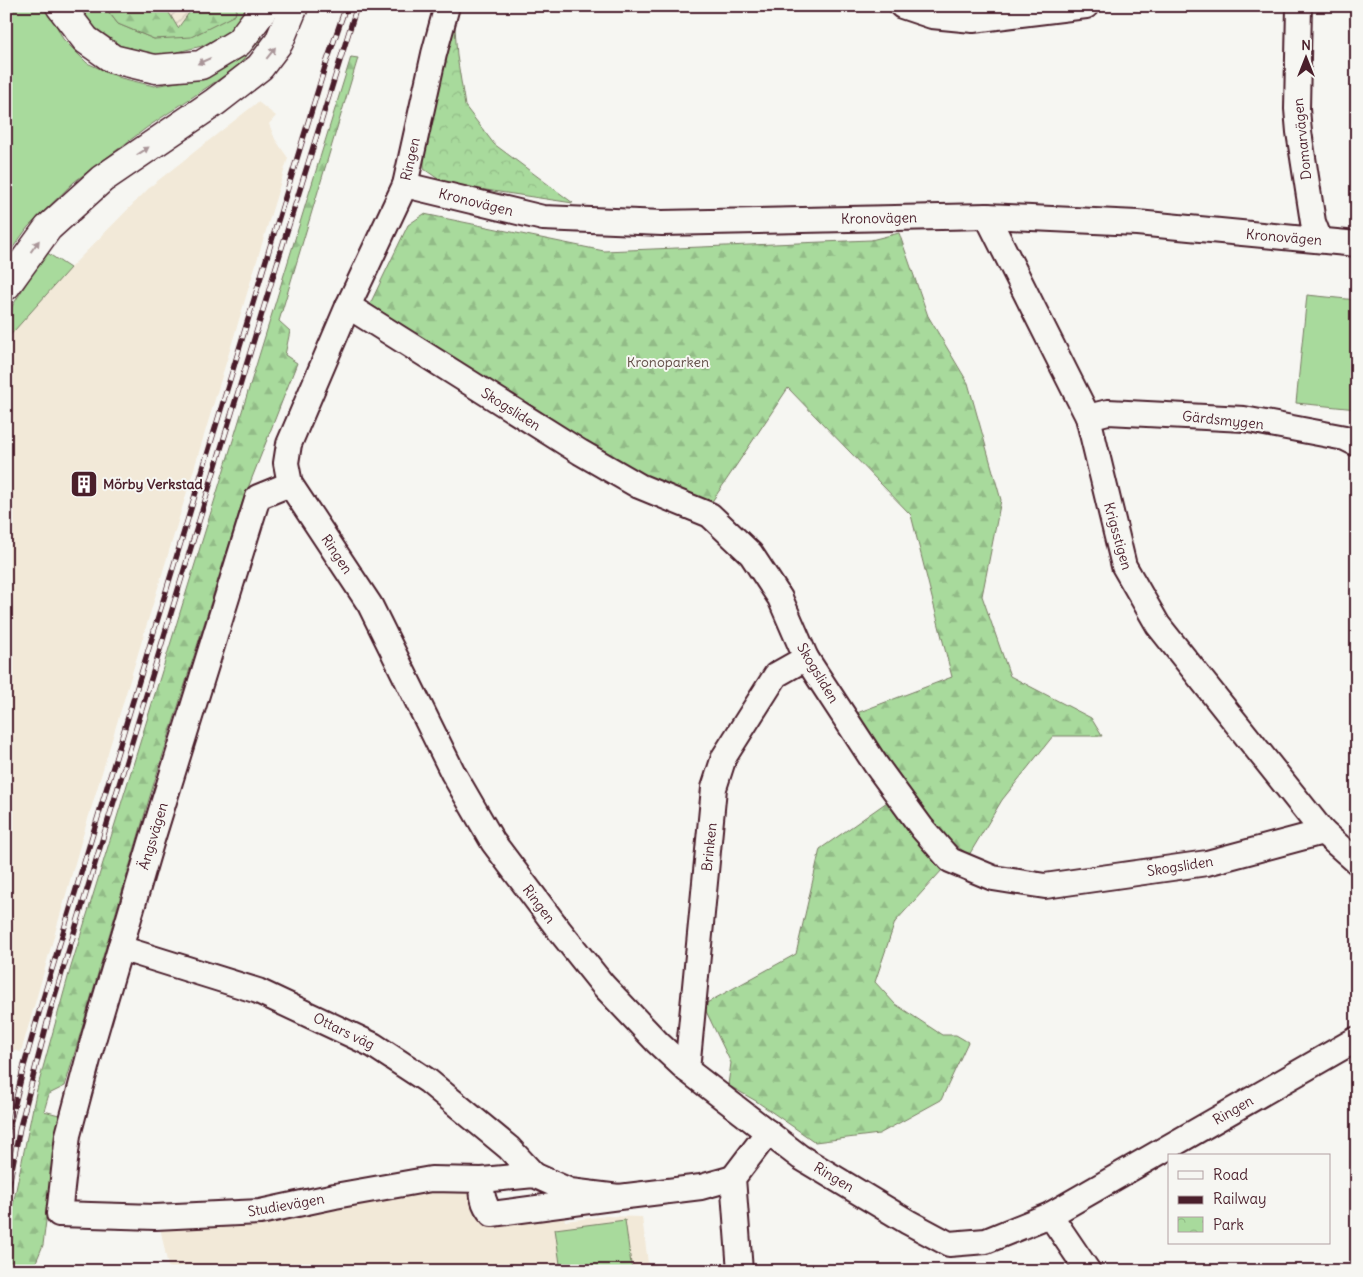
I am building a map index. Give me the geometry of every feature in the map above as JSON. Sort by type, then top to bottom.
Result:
[{"type":"highway","points":[[60,6],[86,40],[113,59],[154,69],[201,64],[239,42],[261,13],[264,6]]},
{"type":"highway","points":[[6,286],[48,228],[102,178],[215,102],[260,67],[279,42],[294,6]]},
{"type":"street","name":"Ringen","points":[[447,6],[434,54],[405,185],[348,306],[289,444],[286,463],[290,484],[370,605],[453,773],[493,842],[603,985],[658,1043],[687,1070],[800,1157],[908,1222],[949,1244],[986,1241],[1050,1215],[1357,1039]]},
{"type":"street","points":[[902,6],[932,16],[973,20],[1086,6]]},
{"type":"street","name":"Domarvägen","points":[[1299,6],[1297,109],[1299,132],[1313,222],[1320,240]]},
{"type":"street","name":"Kronovägen","points":[[405,185],[543,218],[662,223],[987,216],[1137,224],[1357,244]]},
{"type":"street","name":"Krigsstigen","points":[[987,216],[1088,417],[1124,566],[1158,625],[1323,832],[1357,862]]},
{"type":"street","name":"Skogsliden","points":[[348,306],[580,452],[639,486],[710,515],[751,554],[780,598],[806,658],[876,765],[922,828],[950,860],[994,878],[1045,886],[1198,865],[1323,832]]},
{"type":"street","name":"Gärdsmygen","points":[[1088,417],[1108,412],[1244,419],[1345,438],[1357,444]]},
{"type":"street","name":"Ängsvägen","points":[[59,1214],[68,1135],[120,948],[258,497],[290,484]]},
{"type":"street","name":"Brinken","points":[[687,1070],[714,788],[724,757],[776,675],[806,658]]},
{"type":"street","name":"Ottars väg","points":[[120,948],[258,991],[373,1045],[428,1080],[508,1148],[534,1175]]},
{"type":"street","points":[[482,1180],[482,1195],[486,1208],[492,1214],[701,1187],[733,1178],[768,1132]]},
{"type":"street","points":[[534,1175],[570,1192],[619,1197]]},
{"type":"street","name":"Studievägen","points":[[59,1214],[155,1217],[260,1212],[431,1179],[482,1180],[534,1175]]},
{"type":"street","points":[[733,1178],[740,1271]]},
{"type":"street","points":[[1050,1215],[1088,1271]]},
{"type":"shaded area","points":[[165,6],[194,6],[178,28]]},
{"type":"shaded area","points":[[258,102],[276,116],[269,124],[275,139],[288,158],[81,842],[21,1052],[6,1048],[6,340],[70,268],[151,186]]},
{"type":"shaded area","points":[[472,1185],[481,1221],[488,1224],[563,1213],[565,1221],[606,1216],[642,1217],[649,1271],[169,1271],[159,1222],[419,1186]]},
{"type":"green space","points":[[6,6],[47,6],[63,39],[87,63],[121,78],[154,86],[190,80],[229,61],[263,37],[236,68],[149,126],[74,182],[28,227],[6,257]]},
{"type":"green space","points":[[78,6],[104,6],[118,24],[154,39],[235,15],[237,6],[248,6],[231,31],[202,46],[161,56],[124,48],[93,26]]},
{"type":"green space","points":[[104,6],[165,6],[178,28],[194,6],[237,6],[235,15],[191,37],[154,39],[118,24]]},
{"type":"green space","points":[[454,13],[457,56],[465,106],[494,144],[573,203],[459,186],[441,181],[424,169],[424,138]]},
{"type":"green space","points":[[351,57],[358,58],[279,321],[290,331],[285,355],[297,363],[241,506],[150,796],[65,1086],[49,1094],[44,1111],[59,1115],[43,1245],[36,1262],[29,1271],[6,1271],[6,1246],[10,1219],[36,1093],[70,970]]},
{"type":"green space","name":"Kronoparken","points":[[424,214],[604,251],[871,240],[899,233],[928,316],[968,383],[1001,500],[982,596],[1010,676],[1091,718],[1102,736],[1053,736],[1002,800],[969,855],[947,839],[926,818],[849,716],[952,677],[911,515],[788,388],[707,509],[634,476],[370,304],[408,225]]},
{"type":"green space","points":[[46,252],[70,268],[6,340],[6,316]]},
{"type":"green space","points":[[1307,295],[1357,300],[1357,409],[1296,403]]},
{"type":"green space","points":[[887,802],[943,869],[895,922],[875,982],[895,1004],[942,1035],[956,1035],[968,1042],[941,1100],[879,1134],[815,1142],[756,1101],[728,1085],[731,1063],[703,1005],[796,954],[820,849]]},
{"type":"green space","points":[[625,1220],[632,1271],[561,1271],[555,1229]]},
{"type":"railway","points":[[6,1140],[40,1009],[272,240],[325,67],[346,6]]},
{"type":"railway","points":[[6,1200],[20,1127],[50,1012],[357,6]]},
{"type":"place","name":"Mörby Verkstad","points":[[84,484]]}]
